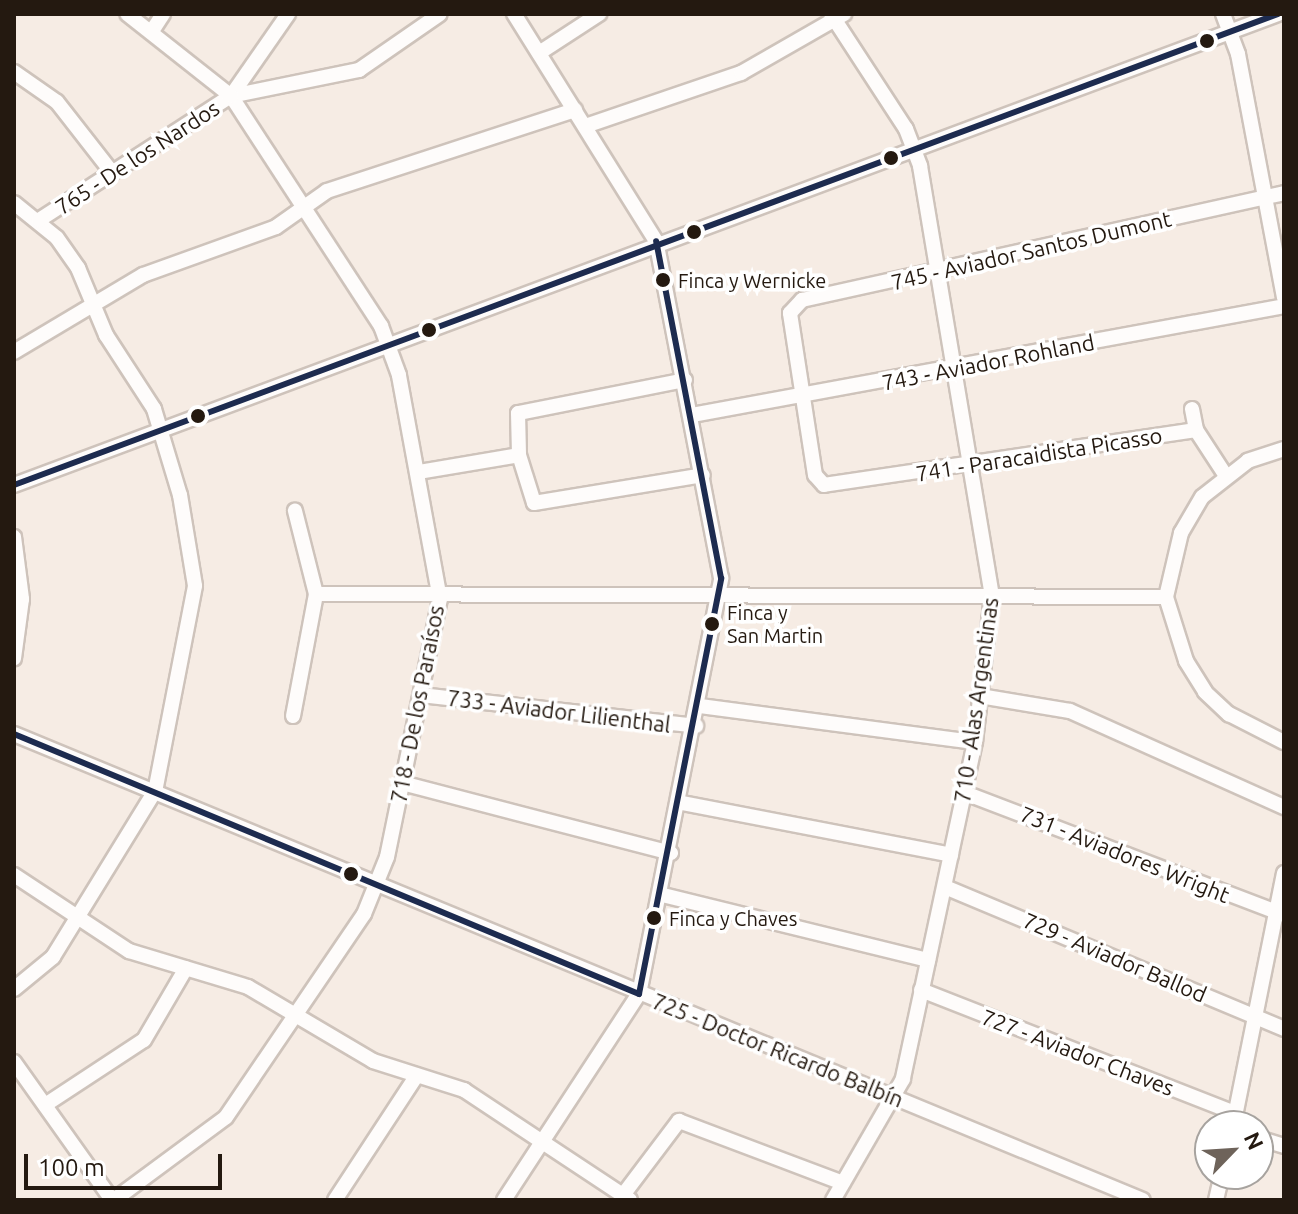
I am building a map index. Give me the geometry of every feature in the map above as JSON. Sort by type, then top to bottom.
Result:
[{"type":"street","name":"718 - De los Paraísos","points":[[113,1200],[214,1130],[298,1014],[379,884],[440,599],[419,472],[388,342],[231,96],[127,14]]},
{"type":"street","points":[[152,31],[163,14]]},
{"type":"street","name":"765 - De los Nardos","points":[[39,220],[231,96],[288,14]]},
{"type":"street","points":[[231,96],[359,70],[440,14]]},
{"type":"street","points":[[504,1200],[639,994],[682,803],[720,596],[703,475],[656,241],[514,14]]},
{"type":"street","points":[[539,53],[599,14]]},
{"type":"street","points":[[1223,14],[1231,31],[1284,298]]},
{"type":"street","points":[[14,485],[161,426],[656,241],[1278,14]]},
{"type":"street","points":[[585,126],[718,83],[837,16]]},
{"type":"street","name":"710 - Alas Argentinas","points":[[833,1200],[895,1098],[945,887],[975,742],[992,595],[975,464],[914,147],[837,16]]},
{"type":"street","points":[[14,72],[57,102],[111,171]]},
{"type":"street","points":[[14,352],[159,267],[266,232],[338,187],[575,110]]},
{"type":"street","name":"745 - Aviador Santos Dumont","points":[[802,397],[790,320],[802,300],[940,272],[1284,193]]},
{"type":"street","points":[[14,203],[39,220],[78,268],[94,305],[161,426],[195,586],[155,791],[53,957],[14,989]]},
{"type":"street","name":"743 - Aviador Rohland","points":[[692,415],[1284,306]]},
{"type":"street","points":[[685,380],[515,415],[519,455],[532,502],[703,475]]},
{"type":"street","name":"741 - Paracaidista Picasso","points":[[802,397],[815,475],[829,485],[1196,430]]},
{"type":"street","points":[[1192,409],[1196,430],[1226,476]]},
{"type":"street","points":[[1284,449],[1226,476],[1202,497],[1181,533],[1166,597],[1186,661],[1205,692],[1229,714],[1284,742]]},
{"type":"street","points":[[419,472],[519,455]]},
{"type":"street","points":[[293,716],[316,594],[295,511]]},
{"type":"street","points":[[14,537],[22,599],[14,658]]},
{"type":"street","points":[[316,594],[440,599],[992,595],[1166,597]]},
{"type":"street","name":"733 - Aviador Lilienthal","points":[[421,695],[696,726]]},
{"type":"street","points":[[980,696],[1084,716],[1284,807]]},
{"type":"street","name":"733 - Aviador Lilienthal","points":[[700,706],[975,742]]},
{"type":"street","name":"725 - Doctor Ricardo Balbín","points":[[14,734],[1143,1200]]},
{"type":"street","points":[[402,783],[671,853]]},
{"type":"street","name":"731 - Aviadores Wright","points":[[965,793],[1089,835],[1280,915]]},
{"type":"street","points":[[682,803],[951,855]]},
{"type":"street","points":[[1236,1110],[1280,915],[1284,873]]},
{"type":"street","points":[[14,875],[129,951],[248,987],[373,1061],[464,1090],[626,1198],[679,1121],[843,1183]]},
{"type":"street","name":"729 - Aviador Ballod","points":[[945,887],[1284,1029]]},
{"type":"street","points":[[663,895],[928,960]]},
{"type":"street","points":[[45,1105],[144,1040],[186,968]]},
{"type":"street","name":"727 - Aviador Chaves","points":[[921,990],[1210,1110]]},
{"type":"street","points":[[14,1062],[113,1200]]},
{"type":"street","points":[[335,1200],[417,1075]]},
{"type":"transit line","points":[[14,485],[1278,14]]},
{"type":"transit line","points":[[14,734],[639,994],[721,578],[656,241]]},
{"type":"place","name":"Finca y Wernicke","points":[[663,280]]},
{"type":"place","name":"Finca y San Martin","points":[[712,624]]},
{"type":"place","name":"Finca y Chaves","points":[[654,918]]}]
